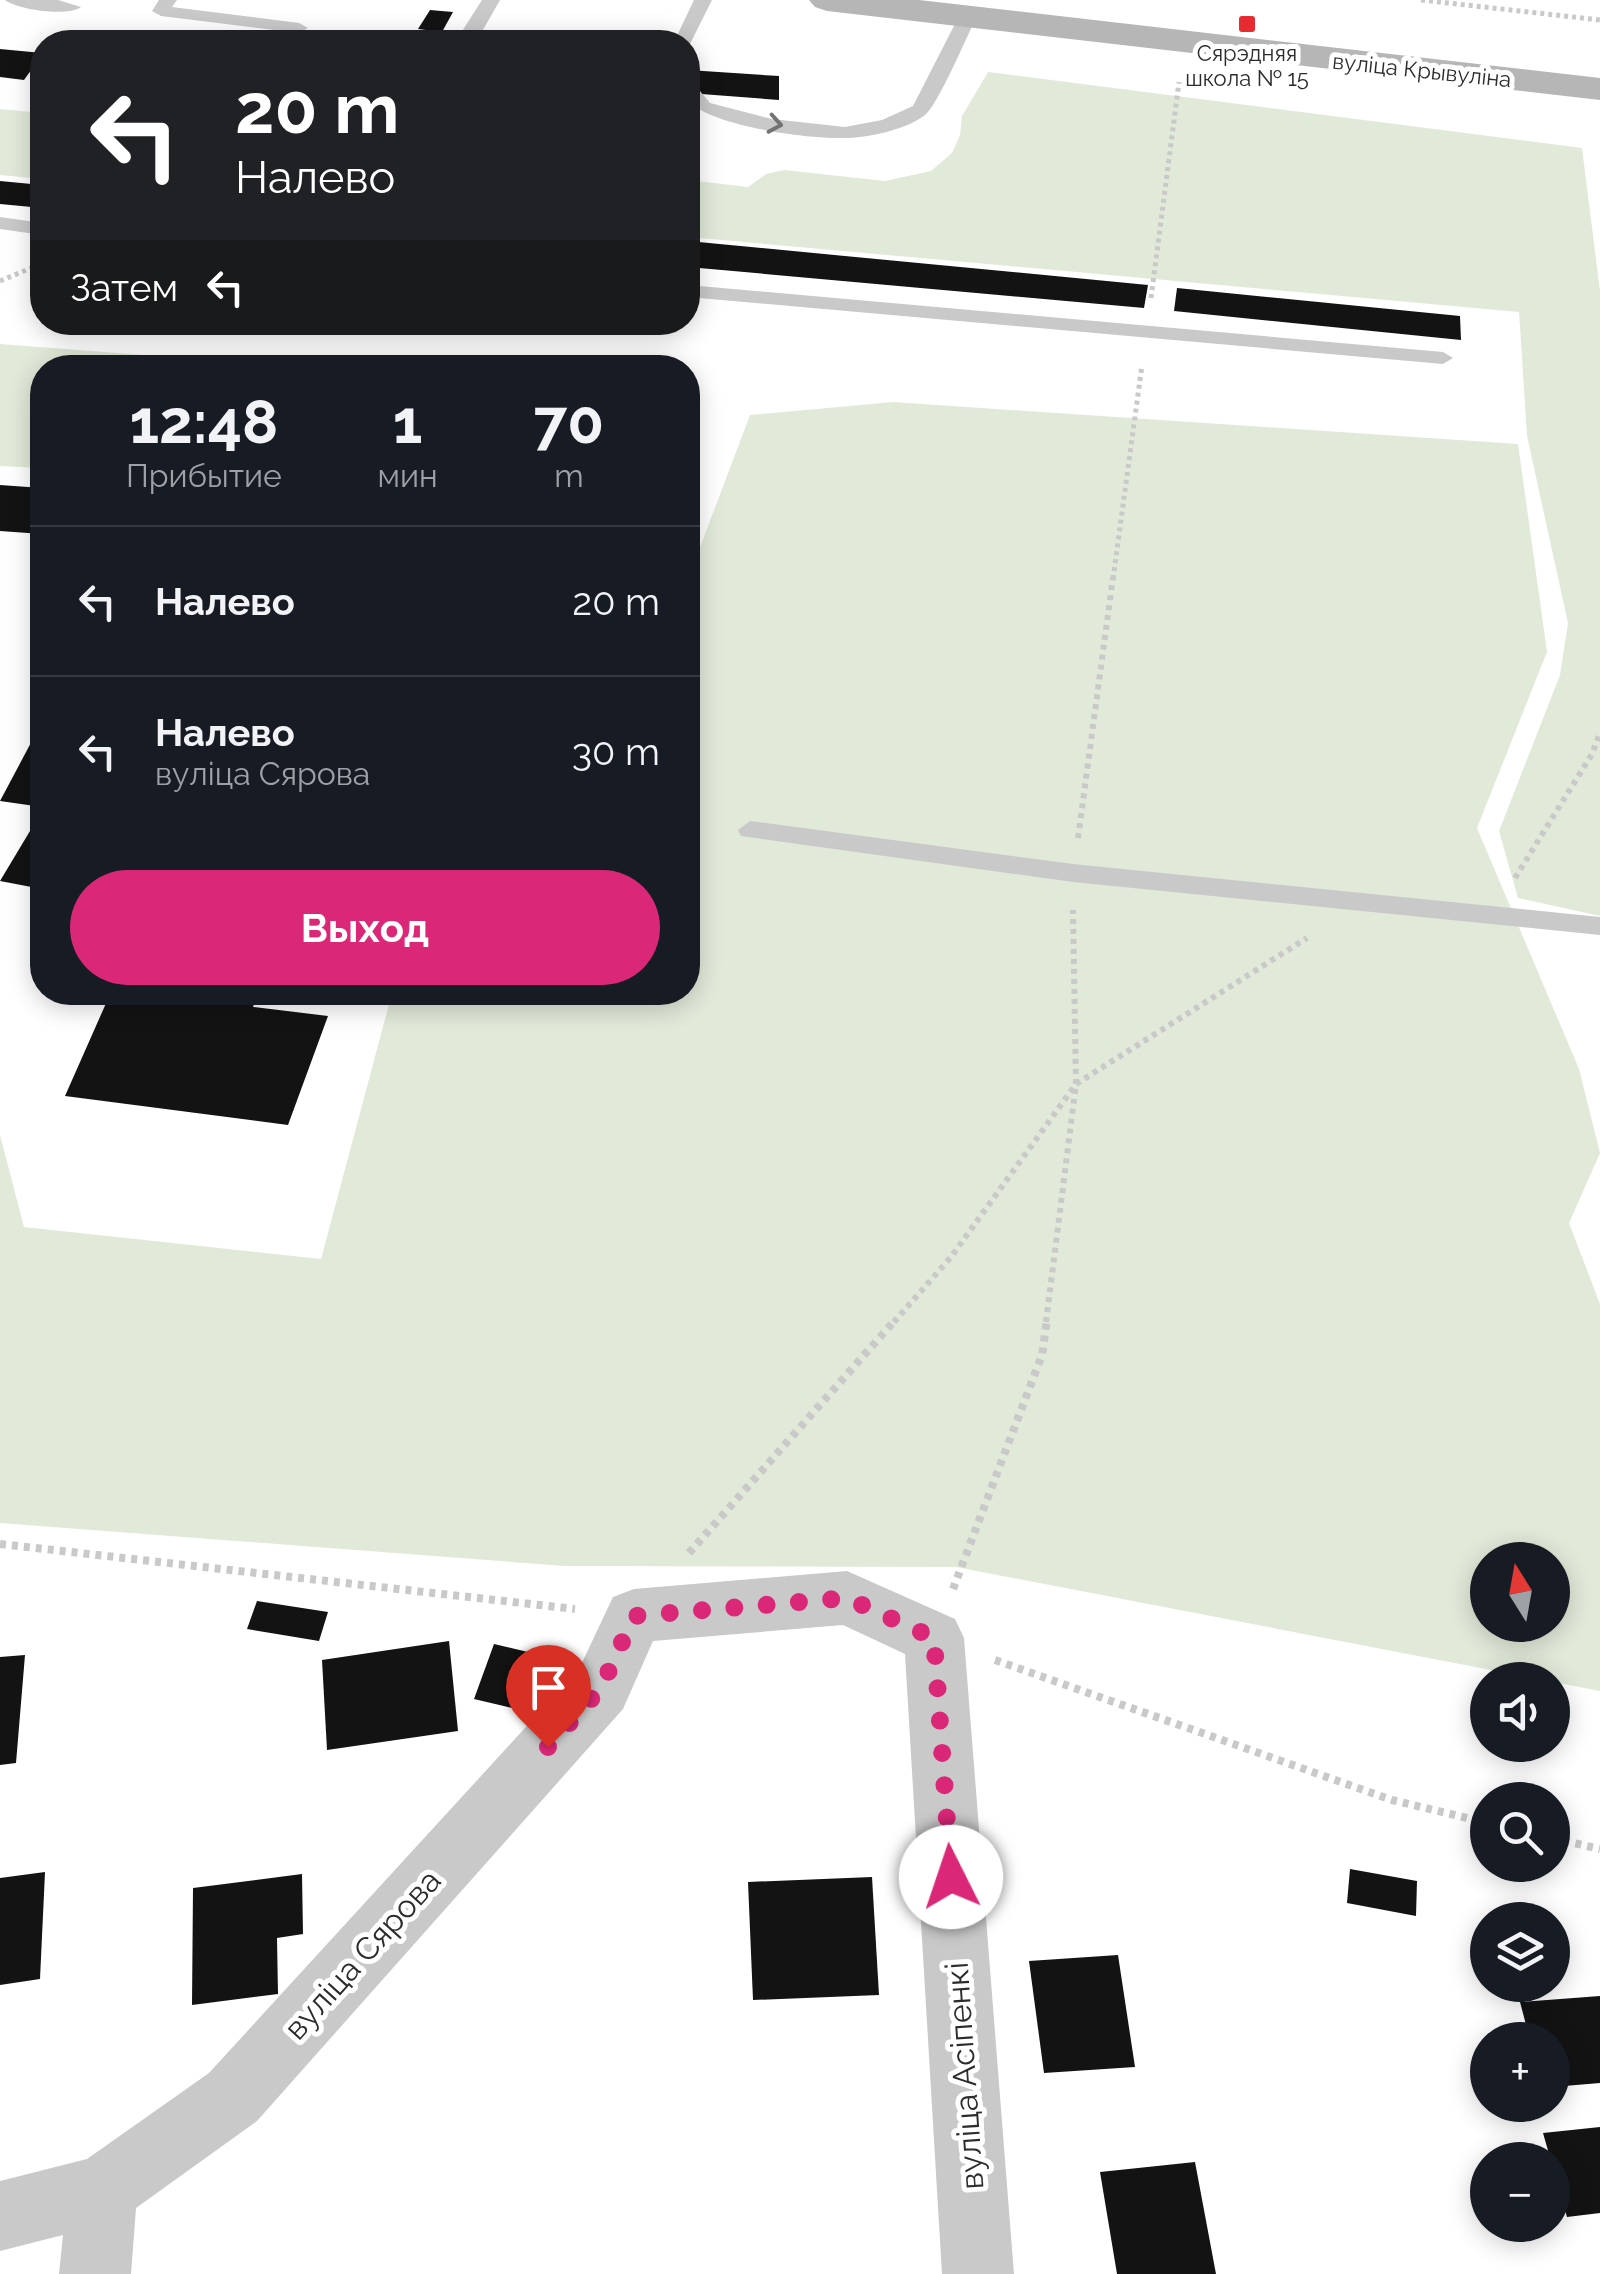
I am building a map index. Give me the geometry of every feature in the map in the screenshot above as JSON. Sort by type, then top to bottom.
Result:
[{"type":"main road","name":"вуліца Крывуліна","points":[[827,0],[1600,90]]},
{"type":"street","points":[[634,1616],[847,1598],[934,1638]]},
{"type":"street","name":"вуліца Сярова","points":[[103,2190],[234,2098],[601,1688],[634,1616]]},
{"type":"street","name":"вуліца Асіпенкі","points":[[934,1638],[978,2274]]},
{"type":"street","points":[[0,2216],[103,2190],[95,2274]]},
{"type":"lane","points":[[14,0],[72,7]]},
{"type":"lane","points":[[168,0],[160,11],[300,28]]},
{"type":"lane","points":[[472,30],[491,0]]},
{"type":"lane","points":[[689,30],[703,0]]},
{"type":"lane","points":[[700,103],[771,125],[846,133],[887,125],[920,110],[967,18]]},
{"type":"lane","points":[[0,223],[30,227]]},
{"type":"lane","points":[[700,292],[1444,358]]},
{"type":"lane","points":[[750,830],[1073,873],[1600,926]]},
{"type":"path","points":[[1422,0],[1600,20]]},
{"type":"path","points":[[1184,43],[1073,873],[1076,1084],[1042,1355],[934,1638],[1392,1800],[1470,1819]]},
{"type":"path","points":[[0,281],[30,269]]},
{"type":"path","points":[[1494,913],[1592,754],[1600,733]]},
{"type":"path","points":[[0,1544],[634,1616],[951,1257],[1076,1084],[1362,903]]},
{"type":"path","points":[[1570,1842],[1600,1849]]},
{"type":"green space","points":[[988,72],[1582,148],[1600,291],[1600,916],[1518,898],[1499,831],[1560,675],[1568,623],[1527,436],[1519,312],[700,238],[700,181],[748,187],[766,174],[784,170],[885,181],[931,171],[952,153],[960,135],[962,116]]},
{"type":"green space","points":[[0,109],[30,112],[30,178],[0,175]]},
{"type":"green space","points":[[0,344],[144,355],[30,355],[30,467],[0,466]]},
{"type":"green space","points":[[893,402],[1518,444],[1547,652],[1477,828],[1579,1069],[1600,1153],[1569,1223],[1600,1304],[1600,1691],[1570,1685],[1570,1662],[1470,1662],[1470,1666],[956,1567],[565,1566],[0,1523],[0,1135],[24,1227],[321,1259],[389,1005],[700,1005],[700,547],[750,415]]},
{"type":"building","points":[[430,10],[453,12],[443,30],[418,29]]},
{"type":"building","points":[[0,49],[30,52],[30,72],[24,80],[0,77]]},
{"type":"building","points":[[700,71],[779,76],[779,100],[700,94]]},
{"type":"building","points":[[0,181],[30,184],[30,207],[0,204]]},
{"type":"building","points":[[700,242],[1148,285],[1144,308],[700,268]]},
{"type":"building","points":[[1177,288],[1460,316],[1461,340],[1174,311]]},
{"type":"building","points":[[0,485],[30,487],[30,533],[0,531]]},
{"type":"building","points":[[30,745],[30,805],[0,801]]},
{"type":"building","points":[[30,831],[30,887],[0,881]]},
{"type":"building","points":[[105,1005],[254,1005],[328,1016],[288,1125],[65,1096]]},
{"type":"building","points":[[257,1601],[328,1612],[319,1641],[247,1629]]},
{"type":"building","points":[[449,1641],[458,1731],[327,1750],[322,1660]]},
{"type":"building","points":[[494,1644],[532,1653],[521,1683],[541,1687],[533,1713],[474,1699]]},
{"type":"building","points":[[25,1655],[16,1763],[0,1765],[0,1657]]},
{"type":"building","points":[[1350,1869],[1417,1881],[1416,1916],[1347,1903]]},
{"type":"building","points":[[45,1872],[40,1979],[0,1985],[0,1878]]},
{"type":"building","points":[[302,1874],[303,1934],[277,1938],[278,1994],[192,2005],[193,1888]]},
{"type":"building","points":[[872,1877],[879,1995],[753,2000],[748,1882]]},
{"type":"building","points":[[1118,1955],[1135,2067],[1044,2073],[1029,1961]]},
{"type":"building","points":[[1600,1996],[1600,2083],[1570,2086],[1570,2022],[1525,2022],[1520,2002],[1570,2002],[1570,1998]]},
{"type":"building","points":[[1600,2127],[1600,2213],[1570,2217],[1570,2142],[1546,2142],[1543,2133]]},
{"type":"building","points":[[1195,2162],[1216,2274],[1117,2274],[1100,2172]]},
{"type":"place","name":"Сярэдняя школа № 15","points":[[1247,24]]},
{"type":"route","points":[[548,1747],[601,1688],[634,1616],[847,1598],[934,1638],[951,1877]]}]
